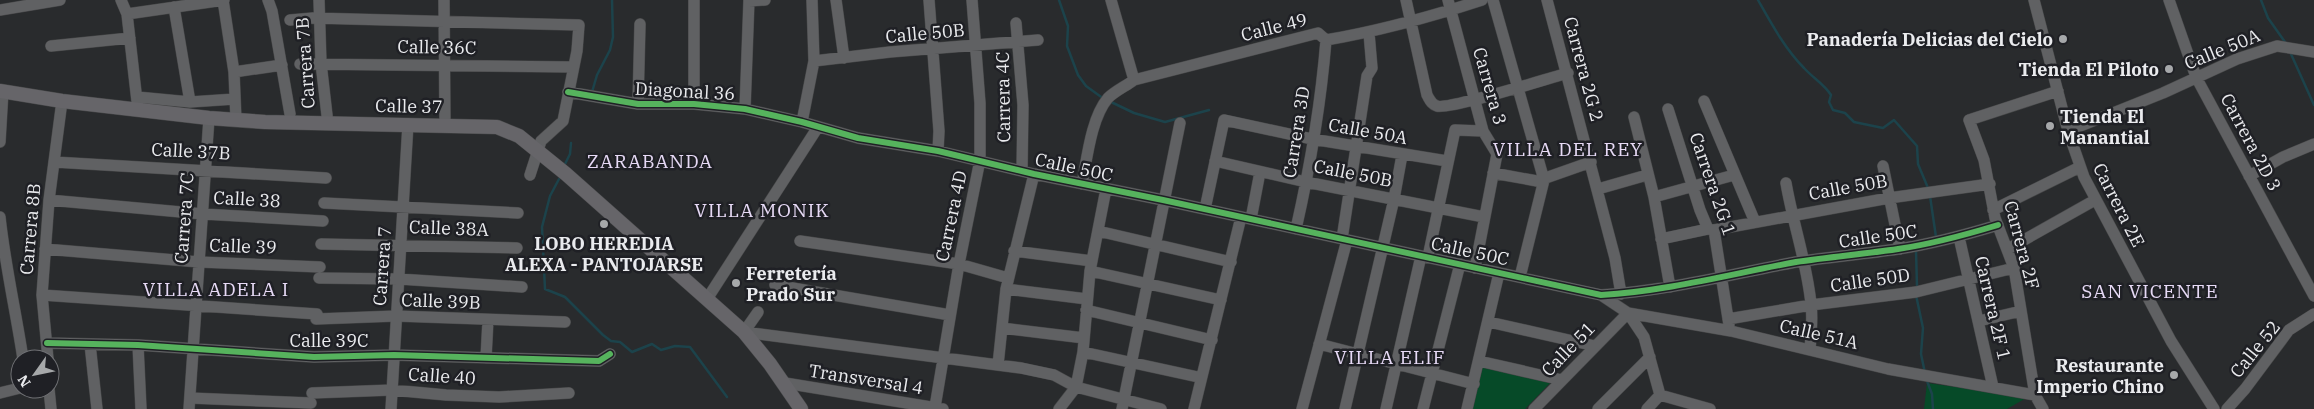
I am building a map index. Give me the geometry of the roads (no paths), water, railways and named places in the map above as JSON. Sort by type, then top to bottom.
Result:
[{"type":"main road","name":"Calle 37","points":[[2,91],[62,101],[137,104],[209,118],[236,120],[503,128],[537,150],[617,218],[744,332],[785,383],[801,409]]},
{"type":"street","points":[[0,10],[60,0]]},
{"type":"street","points":[[121,0],[127,14],[137,104],[235,99]]},
{"type":"street","points":[[127,14],[224,0],[234,72],[236,120]]},
{"type":"street","points":[[268,0],[272,11],[290,114]]},
{"type":"street","name":"Carrera 7B","points":[[319,0],[321,63],[328,124]]},
{"type":"street","points":[[444,0],[443,64],[445,125]]},
{"type":"street","points":[[694,0],[694,104]]},
{"type":"street","points":[[745,109],[749,0],[765,0]]},
{"type":"street","points":[[802,122],[814,61],[812,0]]},
{"type":"street","points":[[836,0],[844,58]]},
{"type":"street","points":[[929,0],[939,131],[938,151]]},
{"type":"street","name":"Carrera 4D","points":[[939,408],[950,315],[980,160],[980,104],[972,0]]},
{"type":"street","points":[[1111,0],[1134,80]]},
{"type":"street","points":[[1406,0],[1427,96],[1431,103],[1439,107],[1475,100],[1568,73]]},
{"type":"street","name":"Calle 49","points":[[1082,184],[1093,131],[1107,100],[1134,80],[1318,33],[1326,40],[1369,33],[1411,23],[1449,5],[1482,0]]},
{"type":"street","points":[[1493,0],[1544,180],[1520,277]]},
{"type":"street","name":"Carrera 2G 2","points":[[1547,0],[1598,189],[1615,258],[1621,294]]},
{"type":"street","name":"Carrera 2E","points":[[2034,0],[2068,131],[2080,167],[2095,200],[2171,341],[2214,409]]},
{"type":"street","name":"Carrera 2D 3","points":[[2169,0],[2196,77],[2249,176],[2310,275],[2314,296]]},
{"type":"street","name":"Carrera 3","points":[[1449,5],[1483,131],[1497,154],[1475,268]]},
{"type":"street","points":[[174,7],[190,102]]},
{"type":"street","points":[[290,20],[319,18],[444,23],[579,25],[563,121],[541,141],[530,175]]},
{"type":"street","name":"Carrera 4C","points":[[1016,23],[1023,105],[1022,171]]},
{"type":"street","points":[[638,104],[640,24]]},
{"type":"street","points":[[1302,409],[1344,239],[1367,76],[1372,68],[1369,33]]},
{"type":"street","points":[[51,46],[130,38]]},
{"type":"street","name":"Calle 50B","points":[[814,61],[1038,40]]},
{"type":"street","name":"Carrera 3D","points":[[1296,229],[1322,92],[1326,40]]},
{"type":"street","name":"Calle 50A","points":[[2068,131],[2164,93],[2237,59],[2277,46],[2296,50]]},
{"type":"street","points":[[2296,50],[2314,52]]},
{"type":"street","points":[[2296,50],[2314,59]]},
{"type":"street","name":"Calle 36C","points":[[300,64],[443,64],[573,67]]},
{"type":"street","points":[[234,72],[282,65]]},
{"type":"street","points":[[0,142],[2,91]]},
{"type":"street","name":"Carrera 2F","points":[[2043,409],[2035,395],[2014,268],[1993,210],[1990,184],[1984,160],[1969,120],[2058,91]]},
{"type":"street","name":"Diagonal 36","points":[[568,92],[638,104],[694,104],[745,109],[802,122],[858,138],[938,151]]},
{"type":"street","name":"Carrera 8B","points":[[47,349],[42,295],[49,200],[62,101]]},
{"type":"street","points":[[1704,101],[1755,222]]},
{"type":"street","name":"Carrera 2G 1","points":[[1668,109],[1700,210],[1711,229],[1731,332]]},
{"type":"street","points":[[1634,117],[1654,197],[1670,287]]},
{"type":"street","name":"Carrera 7C","points":[[190,403],[209,118]]},
{"type":"street","name":"Calle 50A","points":[[1215,161],[1224,120],[1312,140],[1447,161]]},
{"type":"street","points":[[1123,404],[1180,123]]},
{"type":"street","name":"Carrera 7","points":[[391,409],[408,124]]},
{"type":"street","points":[[707,300],[818,127]]},
{"type":"street","points":[[1386,409],[1455,130],[1483,131]]},
{"type":"street","points":[[2249,176],[2283,157],[2314,144]]},
{"type":"street","name":"Calle 50C","points":[[938,151],[1034,174],[1601,295],[1670,287],[1721,275],[1804,261],[1900,249],[1959,237],[1998,225]]},
{"type":"street","points":[[1345,409],[1394,199],[1402,155]]},
{"type":"street","points":[[1204,209],[1215,161]]},
{"type":"street","name":"Calle 50B","points":[[1215,161],[1306,182],[1437,206],[1484,217]]},
{"type":"street","name":"Calle 37B","points":[[54,162],[205,169],[326,178]]},
{"type":"street","points":[[1493,173],[1537,181],[1591,162]]},
{"type":"street","points":[[1883,166],[1900,249]]},
{"type":"street","points":[[1993,210],[2080,167]]},
{"type":"street","points":[[1194,409],[1231,262],[1260,172]]},
{"type":"street","points":[[998,365],[1007,284],[1034,174]]},
{"type":"street","points":[[1598,189],[1647,175]]},
{"type":"street","points":[[1654,197],[1734,175]]},
{"type":"street","points":[[1786,184],[1791,215],[1804,261],[1811,305],[1810,350]]},
{"type":"street","name":"Calle 50B","points":[[1662,239],[1889,198],[1990,184]]},
{"type":"street","points":[[1065,406],[1076,387],[1083,352],[1091,266],[1106,189]]},
{"type":"street","name":"Calle 38","points":[[49,200],[203,214],[323,221]]},
{"type":"street","points":[[2008,249],[2095,200]]},
{"type":"street","points":[[324,203],[518,213]]},
{"type":"street","points":[[0,217],[2,250],[13,295],[21,349]]},
{"type":"street","points":[[1098,231],[1231,262]]},
{"type":"street","name":"Carrera 2F 1","points":[[1959,237],[1993,387]]},
{"type":"street","points":[[800,241],[959,264],[1007,284],[1212,340]]},
{"type":"street","name":"Calle 38A","points":[[321,244],[517,248]]},
{"type":"street","name":"Calle 39","points":[[45,249],[399,279],[522,286]]},
{"type":"street","points":[[1014,251],[1091,266],[1148,284],[1221,300]]},
{"type":"street","points":[[1423,409],[1460,264]]},
{"type":"street","name":"Calle 50D","points":[[1728,319],[1811,305],[1916,292],[2014,268]]},
{"type":"street","points":[[1467,409],[1499,273]]},
{"type":"street","points":[[775,285],[950,315]]},
{"type":"street","name":"Calle 39B","points":[[42,295],[197,305],[316,316],[396,316],[565,322]]},
{"type":"street","name":"Calle 51A","points":[[1601,295],[1628,313],[1731,332],[1906,372],[2035,395]]},
{"type":"street","points":[[1979,321],[2021,311]]},
{"type":"street","points":[[758,312],[744,332],[998,365],[1054,375],[1076,387],[1123,404],[1161,409]]},
{"type":"street","points":[[1628,313],[1644,336],[1660,395]]},
{"type":"street","name":"Calle 51","points":[[1534,409],[1628,313]]},
{"type":"street","name":"Calle 52","points":[[2227,409],[2246,389],[2289,330],[2314,314]]},
{"type":"street","points":[[486,358],[488,320]]},
{"type":"street","points":[[1489,322],[1595,346]]},
{"type":"street","points":[[1002,328],[1084,338]]},
{"type":"street","name":"Calle 39C","points":[[47,343],[138,345],[314,357],[394,355],[599,361],[610,354]]},
{"type":"street","points":[[90,344],[97,409]]},
{"type":"street","points":[[1319,344],[1474,384]]},
{"type":"street","points":[[138,345],[141,409]]},
{"type":"street","points":[[1083,352],[1198,377],[1201,380]]},
{"type":"street","points":[[1598,409],[1650,357]]},
{"type":"street","points":[[1479,361],[1562,380]]},
{"type":"street","name":"Transversal 4","points":[[785,383],[939,408]]},
{"type":"street","name":"Calle 40","points":[[190,403],[312,398],[392,390],[499,397],[569,394]]},
{"type":"street","points":[[1646,409],[1660,395]]},
{"type":"street","points":[[1660,395],[1710,409]]},
{"type":"waterway","points":[[592,92],[597,75],[610,50],[613,37],[612,0]]},
{"type":"waterway","points":[[1059,0],[1068,26],[1067,46],[1078,75],[1086,86],[1104,99]]},
{"type":"waterway","points":[[1758,0],[1791,53],[1831,95],[1829,102],[1833,110],[1845,113],[1854,122],[1883,128],[1894,120],[1917,146],[1918,164],[1928,188]]},
{"type":"waterway","points":[[2261,0],[2268,18],[2285,42]]},
{"type":"waterway","points":[[2291,54],[2314,105]]},
{"type":"waterway","points":[[1109,101],[1134,113],[1165,122],[1209,110]]},
{"type":"waterway","points":[[564,166],[570,154],[571,143]]},
{"type":"waterway","points":[[559,179],[550,196],[542,227],[545,289],[565,297],[603,335],[611,341],[620,342],[632,352],[652,344],[661,350],[675,346],[690,347],[727,397]]},
{"type":"waterway","points":[[1930,196],[1936,237]]},
{"type":"waterway","points":[[1916,250],[1917,287]]},
{"type":"waterway","points":[[1916,295],[1923,328],[1921,354],[1925,373]]},
{"type":"waterway","points":[[1927,381],[1932,394],[1933,409]]},
{"type":"place","name":"Panadería Delicias del Cielo","points":[[2063,39]]},
{"type":"place","name":"Tienda El Piloto","points":[[2169,69]]},
{"type":"place","name":"Tienda El Manantial","points":[[2050,126]]},
{"type":"place","name":"LOBO HEREDIA ALEXA - PANTOJARSE","points":[[604,224]]},
{"type":"place","name":"Ferretería Prado Sur","points":[[736,283]]},
{"type":"place","name":"Restaurante Imperio Chino","points":[[2174,375]]},
{"type":"district","name":"VILLA DEL REY","points":[[1568,149]]},
{"type":"district","name":"ZARABANDA","points":[[650,161]]},
{"type":"district","name":"VILLA MONIK","points":[[762,210]]},
{"type":"district","name":"VILLA ADELA I","points":[[216,289]]},
{"type":"district","name":"SAN VICENTE","points":[[2150,291]]},
{"type":"district","name":"VILLA ELIF","points":[[1390,357]]}]
